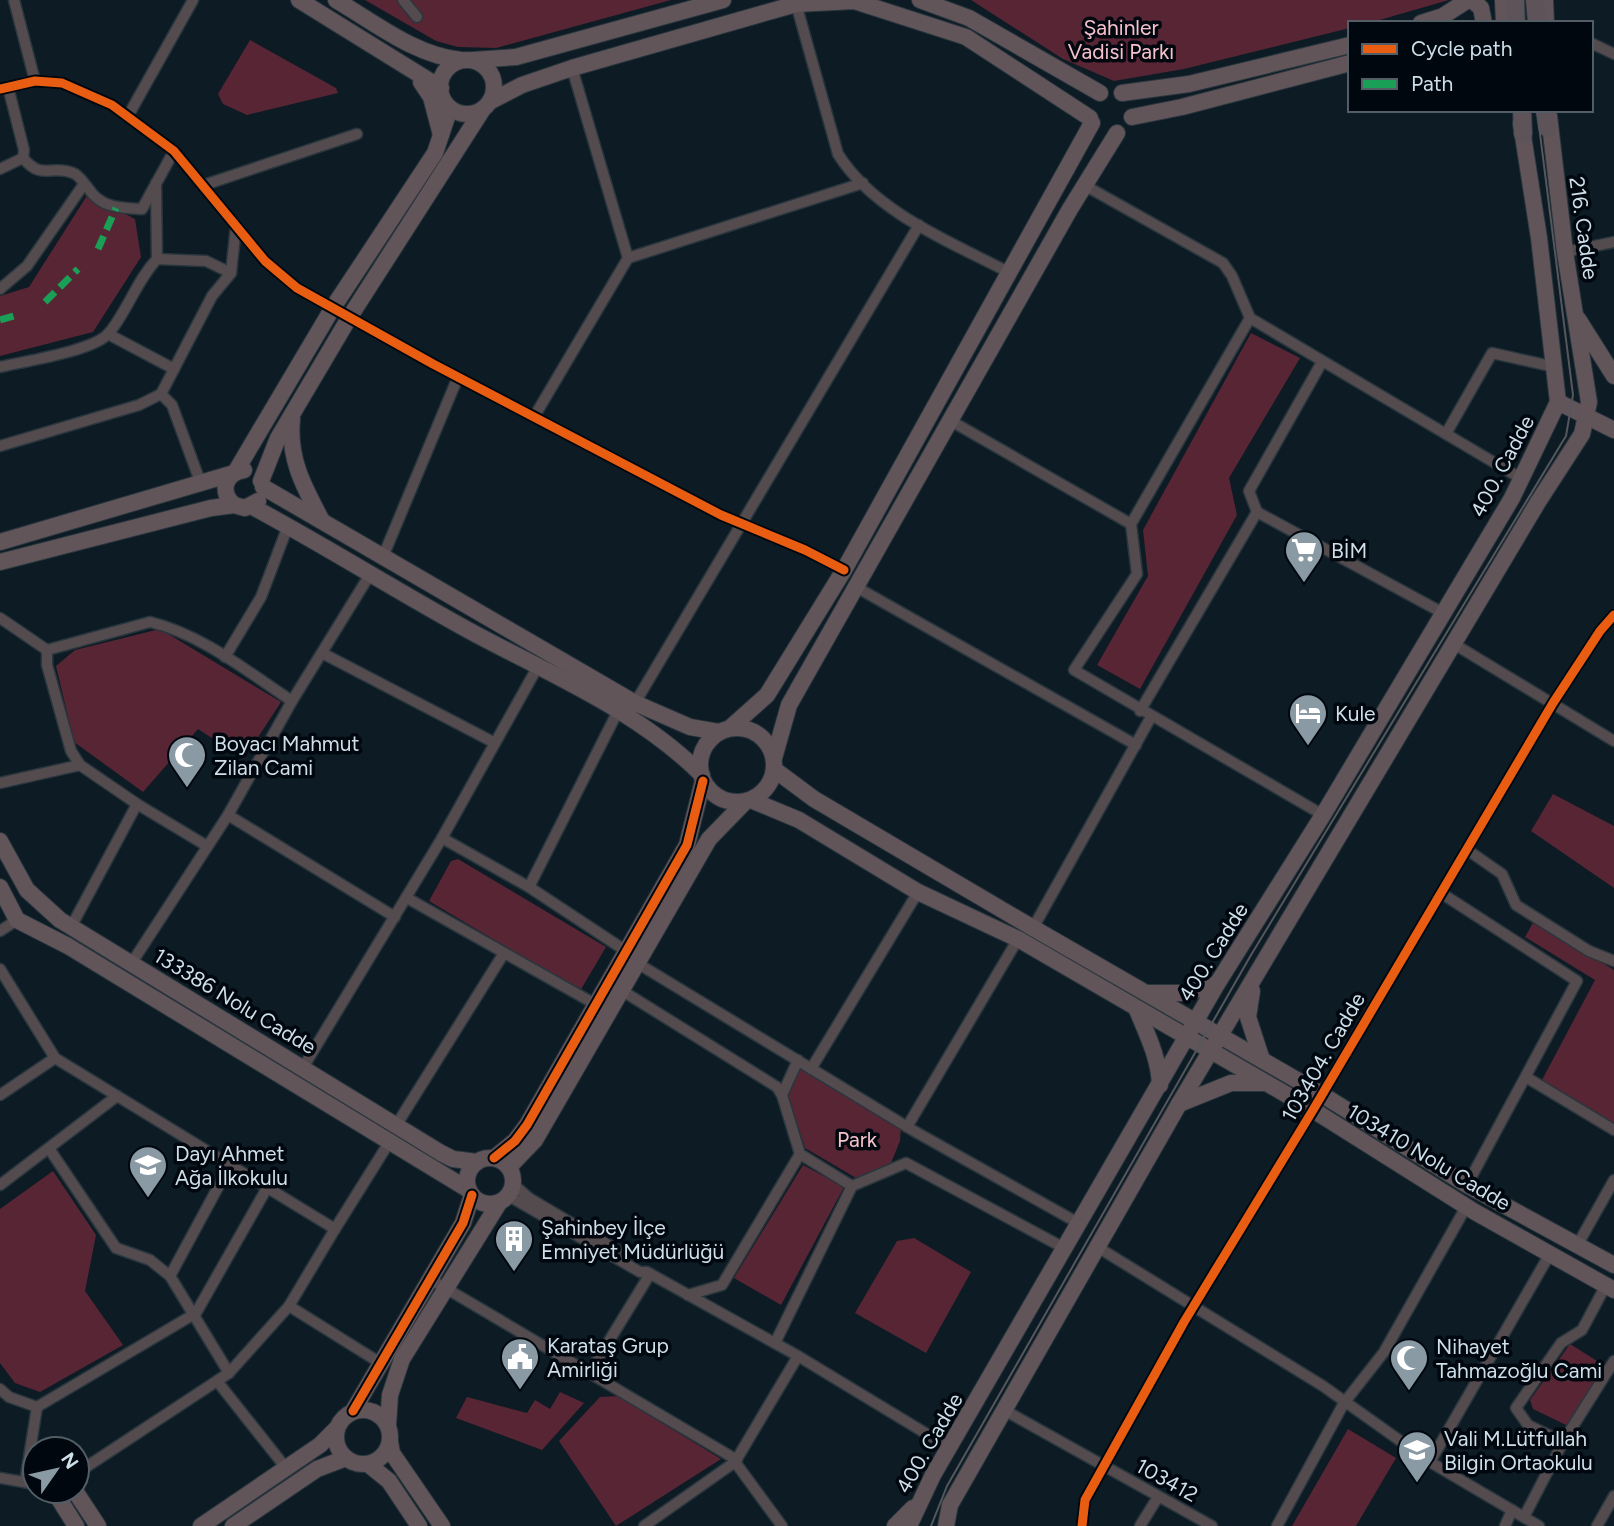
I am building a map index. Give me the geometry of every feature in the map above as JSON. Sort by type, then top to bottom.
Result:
[{"type":"main road","points":[[1515,0],[1516,21]]},
{"type":"main road","points":[[1535,0],[1545,21]]},
{"type":"main road","points":[[1520,112],[1523,134]]},
{"type":"street","points":[[14,0],[35,81]]},
{"type":"street","points":[[128,116],[193,0]]},
{"type":"street","points":[[299,0],[441,88]]},
{"type":"street","points":[[336,0],[419,48],[441,58],[467,60],[516,57],[723,0]]},
{"type":"street","points":[[403,0],[417,16]]},
{"type":"street","points":[[920,0],[969,18],[1100,93]]},
{"type":"street","points":[[1427,21],[1443,16],[1470,0],[1481,8],[1484,21]]},
{"type":"street","points":[[1503,0],[1504,21]]},
{"type":"street","points":[[1545,0],[1545,21]]},
{"type":"street","points":[[450,107],[472,113],[522,85],[795,2],[854,1],[966,37],[1067,100],[1106,133],[1117,133]]},
{"type":"street","points":[[795,2],[838,154],[849,171],[919,225],[1010,273]]},
{"type":"street","points":[[1593,44],[1614,54]]},
{"type":"street","points":[[442,1526],[392,1453],[388,1425],[390,1395],[397,1370],[507,1195],[509,1167],[535,1140],[621,990],[631,957],[687,845],[702,778],[700,758],[704,747],[767,695],[844,570],[1080,146],[1091,120],[1090,106],[1100,93],[1111,90],[1122,93],[1189,85],[1348,45]]},
{"type":"street","points":[[234,505],[225,490],[234,473],[332,309],[435,153],[450,107],[441,88],[441,77],[449,66],[467,60],[482,64],[494,80],[487,105],[349,318],[278,438],[262,484],[260,499],[251,506]]},
{"type":"street","points":[[1132,117],[1348,63]]},
{"type":"street","points":[[572,68],[628,258]]},
{"type":"street","points":[[413,71],[432,97],[441,136]]},
{"type":"street","points":[[174,151],[142,209],[105,205],[77,174],[31,169],[23,158],[22,138],[4,88],[35,81],[62,83],[112,105],[174,151],[265,261],[297,288],[534,417],[744,524],[844,570]]},
{"type":"street","points":[[201,1526],[320,1445],[353,1412],[463,1223],[470,1193],[467,1178],[477,1162],[494,1158],[521,1133],[595,1004],[631,957],[709,839],[725,819],[765,791],[775,764],[789,705],[1084,185],[1117,133],[1127,127],[1132,117],[1130,101],[1122,93]]},
{"type":"street","points":[[1067,100],[1077,121],[1080,146]]},
{"type":"street","name":"216. Cadde","points":[[1548,116],[1565,252],[1589,402],[1579,438]]},
{"type":"street","points":[[204,185],[357,134]]},
{"type":"street","points":[[1523,134],[1558,402],[1614,431]]},
{"type":"street","points":[[0,169],[23,158]]},
{"type":"street","points":[[0,367],[90,344],[108,334],[157,258],[156,180]]},
{"type":"street","points":[[534,417],[628,258],[863,183]]},
{"type":"street","points":[[0,289],[27,266],[84,184]]},
{"type":"street","points":[[1084,185],[1223,263],[1251,318],[1322,362],[1447,432],[1522,479]]},
{"type":"street","points":[[635,703],[744,524],[919,225]]},
{"type":"street","points":[[0,446],[139,405],[161,394],[212,296],[231,274],[236,226]]},
{"type":"street","points":[[1565,252],[1614,242]]},
{"type":"street","points":[[157,258],[206,261],[231,274]]},
{"type":"street","points":[[1576,315],[1614,376]]},
{"type":"street","points":[[1251,318],[1130,524],[1137,574],[1074,670],[1140,711],[1323,815]]},
{"type":"street","points":[[108,334],[174,369]]},
{"type":"street","points":[[1447,432],[1492,354],[1555,367]]},
{"type":"street","points":[[1322,362],[1249,491],[1257,512],[1443,613]]},
{"type":"street","points":[[382,559],[458,377]]},
{"type":"street","points":[[161,394],[172,405],[201,484]]},
{"type":"street","name":"400. Cadde","points":[[909,1526],[917,1504],[1217,984],[1323,815],[1522,479],[1558,402]]},
{"type":"street","points":[[293,413],[290,441],[295,467],[322,521]]},
{"type":"street","points":[[951,421],[1130,524]]},
{"type":"street","points":[[946,1523],[950,1506],[1180,1104],[1579,438],[1602,430],[1614,431]]},
{"type":"street","points":[[0,542],[248,470],[262,484],[382,559],[635,703],[690,727],[754,731],[770,747],[775,764],[814,799],[1262,1059],[1467,1185],[1614,1265]]},
{"type":"street","points":[[0,562],[88,537],[234,505],[251,506],[369,576],[654,732],[720,798],[748,801]]},
{"type":"street","points":[[1140,711],[1257,512]]},
{"type":"street","points":[[225,657],[261,597],[288,526]]},
{"type":"street","points":[[131,964],[228,815],[292,701],[369,576]]},
{"type":"street","points":[[856,587],[1136,745]]},
{"type":"street","name":"103404. Cadde","points":[[1082,1526],[1085,1500],[1194,1307],[1553,703],[1600,631],[1614,615]]},
{"type":"street","points":[[0,618],[47,649],[150,622],[166,625],[225,657],[292,701]]},
{"type":"street","points":[[1454,644],[1614,741]]},
{"type":"street","points":[[47,649],[47,665],[71,751],[80,765],[137,804],[207,846]]},
{"type":"street","points":[[322,653],[495,743]]},
{"type":"street","points":[[304,1066],[407,898],[537,668]]},
{"type":"street","points":[[529,887],[618,711]]},
{"type":"street","points":[[1033,928],[1151,717]]},
{"type":"street","points":[[0,783],[80,765]]},
{"type":"street","name":"103410 Nolu Cadde","points":[[748,801],[799,820],[918,892],[1018,939],[1313,1110],[1466,1207],[1610,1287]]},
{"type":"street","points":[[71,927],[137,804]]},
{"type":"street","points":[[228,815],[394,917]]},
{"type":"street","points":[[442,838],[529,887],[631,957],[811,1069],[907,1127],[1080,1224]]},
{"type":"street","name":"133386 Nolu Cadde","points":[[0,841],[15,871],[37,901],[71,927],[453,1158],[477,1162]]},
{"type":"street","points":[[1466,849],[1502,874],[1516,905],[1589,951],[1614,961]]},
{"type":"street","points":[[0,887],[17,920]]},
{"type":"street","points":[[811,1069],[918,892]]},
{"type":"street","points":[[1440,893],[1577,981],[1467,1185]]},
{"type":"street","points":[[407,898],[595,1004]]},
{"type":"street","points":[[0,931],[17,920],[37,901]]},
{"type":"street","name":"133386 Nolu Cadde","points":[[17,920],[68,946],[390,1141],[470,1193]]},
{"type":"street","points":[[907,1127],[1018,939]]},
{"type":"street","points":[[397,1124],[504,953]]},
{"type":"street","points":[[0,969],[55,1058],[335,1230]]},
{"type":"street","points":[[1254,979],[1248,1017],[1262,1059]]},
{"type":"street","points":[[1146,993],[1184,993],[1217,984]]},
{"type":"street","points":[[621,990],[776,1087],[782,1095],[800,1154],[852,1186]]},
{"type":"street","points":[[1137,1010],[1150,1040],[1160,1085]]},
{"type":"street","points":[[0,1095],[55,1058]]},
{"type":"street","points":[[782,1095],[798,1060]]},
{"type":"street","points":[[1526,1077],[1614,1130]]},
{"type":"street","points":[[1180,1104],[1231,1083],[1266,1083]]},
{"type":"street","points":[[0,1185],[50,1150],[117,1096]]},
{"type":"street","points":[[91,1464],[229,1373],[289,1306],[390,1141]]},
{"type":"street","points":[[50,1150],[116,1248],[149,1260],[170,1276],[196,1313],[229,1373]]},
{"type":"street","points":[[688,1295],[722,1284],[800,1154]]},
{"type":"street","points":[[494,1158],[509,1167]]},
{"type":"street","points":[[775,1343],[852,1186],[906,1163],[1066,1249]]},
{"type":"street","points":[[170,1276],[230,1165]]},
{"type":"street","points":[[1578,1244],[1614,1180]]},
{"type":"street","points":[[37,1407],[196,1313],[267,1188]]},
{"type":"street","points":[[470,1193],[481,1203],[507,1195],[640,1272],[648,1273],[798,1356],[950,1448]]},
{"type":"street","points":[[1277,1526],[1344,1403],[1384,1352],[1466,1207]]},
{"type":"street","points":[[1099,1248],[1324,1387],[1430,1462],[1539,1526]]},
{"type":"street","points":[[1430,1462],[1551,1252]]},
{"type":"street","points":[[590,1373],[648,1273]]},
{"type":"street","points":[[430,1279],[736,1461],[782,1526]]},
{"type":"street","points":[[1563,1443],[1528,1425],[1516,1408],[1561,1343],[1582,1330],[1610,1287]]},
{"type":"street","points":[[289,1306],[382,1364]]},
{"type":"street","points":[[644,1526],[736,1461],[798,1356]]},
{"type":"street","points":[[1524,1517],[1563,1443],[1614,1361]]},
{"type":"street","points":[[217,1381],[286,1468]]},
{"type":"street","points":[[0,1390],[9,1397],[37,1407]]},
{"type":"street","points":[[34,1435],[37,1407]]},
{"type":"street","name":"103412","points":[[1004,1410],[1212,1526]]},
{"type":"street","points":[[353,1412],[373,1411],[388,1425]]},
{"type":"street","points":[[337,1428],[336,1439],[346,1458]]},
{"type":"street","points":[[368,1464],[386,1452],[390,1442]]},
{"type":"street","points":[[242,1524],[317,1469],[346,1458],[368,1464],[388,1481],[419,1526]]},
{"type":"street","points":[[0,1478],[21,1482]]},
{"type":"street","points":[[1597,1526],[1614,1496]]},
{"type":"street","points":[[1140,1526],[1158,1497]]},
{"type":"street","points":[[895,1526],[917,1504]]},
{"type":"street","points":[[63,1505],[76,1526]]},
{"type":"street","points":[[84,1505],[98,1526]]},
{"type":"street","points":[[1505,1526],[1512,1510]]},
{"type":"green space","points":[[365,0],[671,0],[496,48],[458,47],[436,41]]},
{"type":"green space","name":"Şahinler Vadisi Parkı","points":[[971,0],[1449,0],[1376,21],[1348,21],[1348,28],[1184,69],[1114,81],[1063,59]]},
{"type":"green space","points":[[250,40],[336,88],[338,93],[247,115],[223,104],[218,94]]},
{"type":"green space","points":[[88,194],[135,219],[141,257],[93,332],[0,356],[0,296],[29,287]]},
{"type":"green space","points":[[1251,333],[1300,358],[1229,478],[1237,515],[1140,689],[1097,665],[1148,576],[1143,530]]},
{"type":"green space","points":[[160,629],[281,702],[244,759],[198,729],[143,792],[74,742],[56,666],[75,650]]},
{"type":"green space","points":[[1553,794],[1614,826],[1614,888],[1531,831]]},
{"type":"green space","points":[[458,859],[606,947],[580,991],[429,901],[451,861]]},
{"type":"green space","points":[[1534,921],[1614,970],[1614,1123],[1542,1080],[1595,980],[1525,937]]},
{"type":"green space","name":"Park","points":[[801,1067],[901,1126],[900,1141],[891,1163],[856,1178],[805,1148],[788,1096]]},
{"type":"green space","name":"Park","points":[[803,1165],[844,1187],[781,1305],[734,1278]]},
{"type":"green space","points":[[53,1171],[96,1235],[85,1291],[123,1345],[40,1392],[15,1383],[0,1363],[0,1209]]},
{"type":"green space","points":[[914,1238],[971,1272],[926,1353],[855,1313],[897,1241]]},
{"type":"green space","points":[[1570,1344],[1597,1361],[1597,1377],[1572,1423],[1566,1425],[1533,1409],[1530,1400]]},
{"type":"green space","points":[[560,1392],[584,1403],[542,1450],[456,1418],[467,1397],[527,1413],[535,1400],[550,1409]]},
{"type":"green space","points":[[618,1396],[721,1459],[616,1526],[559,1441],[600,1397]]},
{"type":"green space","points":[[1348,1429],[1396,1458],[1356,1526],[1292,1526]]},
{"type":"tram line","points":[[1521,0],[1523,21]]},
{"type":"tram line","points":[[931,1526],[947,1486],[1251,955],[1566,436],[1573,395],[1537,112]]},
{"type":"marked path","points":[[98,249],[116,208]]},
{"type":"marked path","points":[[45,302],[78,269]]},
{"type":"marked path","points":[[0,320],[14,316]]},
{"type":"cycle path","points":[[0,89],[35,81],[62,83],[112,105],[174,151],[265,261],[297,288],[433,364],[721,515],[805,550],[844,570]]},
{"type":"cycle path","points":[[1082,1526],[1085,1500],[1184,1322],[1313,1110],[1553,703],[1600,631],[1614,615]]},
{"type":"cycle path","points":[[494,1158],[515,1141],[527,1125],[687,845],[703,781]]},
{"type":"cycle path","points":[[353,1411],[463,1223],[472,1195]]},
{"type":"place","name":"BİM","points":[[1304,584]]},
{"type":"place","name":"Kule","points":[[1308,747]]},
{"type":"place","name":"Boyacı Mahmut Zilan Cami","points":[[187,789]]},
{"type":"place","name":"Dayı Ahmet Ağa İlkokulu","points":[[148,1199]]},
{"type":"place","name":"Şahinbey İlçe Emniyet Müdürlüğü","points":[[514,1273]]},
{"type":"place","name":"Karataş Grup Amirliği","points":[[520,1391]]},
{"type":"place","name":"Nihayet Tahmazoğlu Cami","points":[[1409,1392]]},
{"type":"place","name":"Vali M.Lütfullah Bilgin Ortaokulu","points":[[1417,1484]]}]
